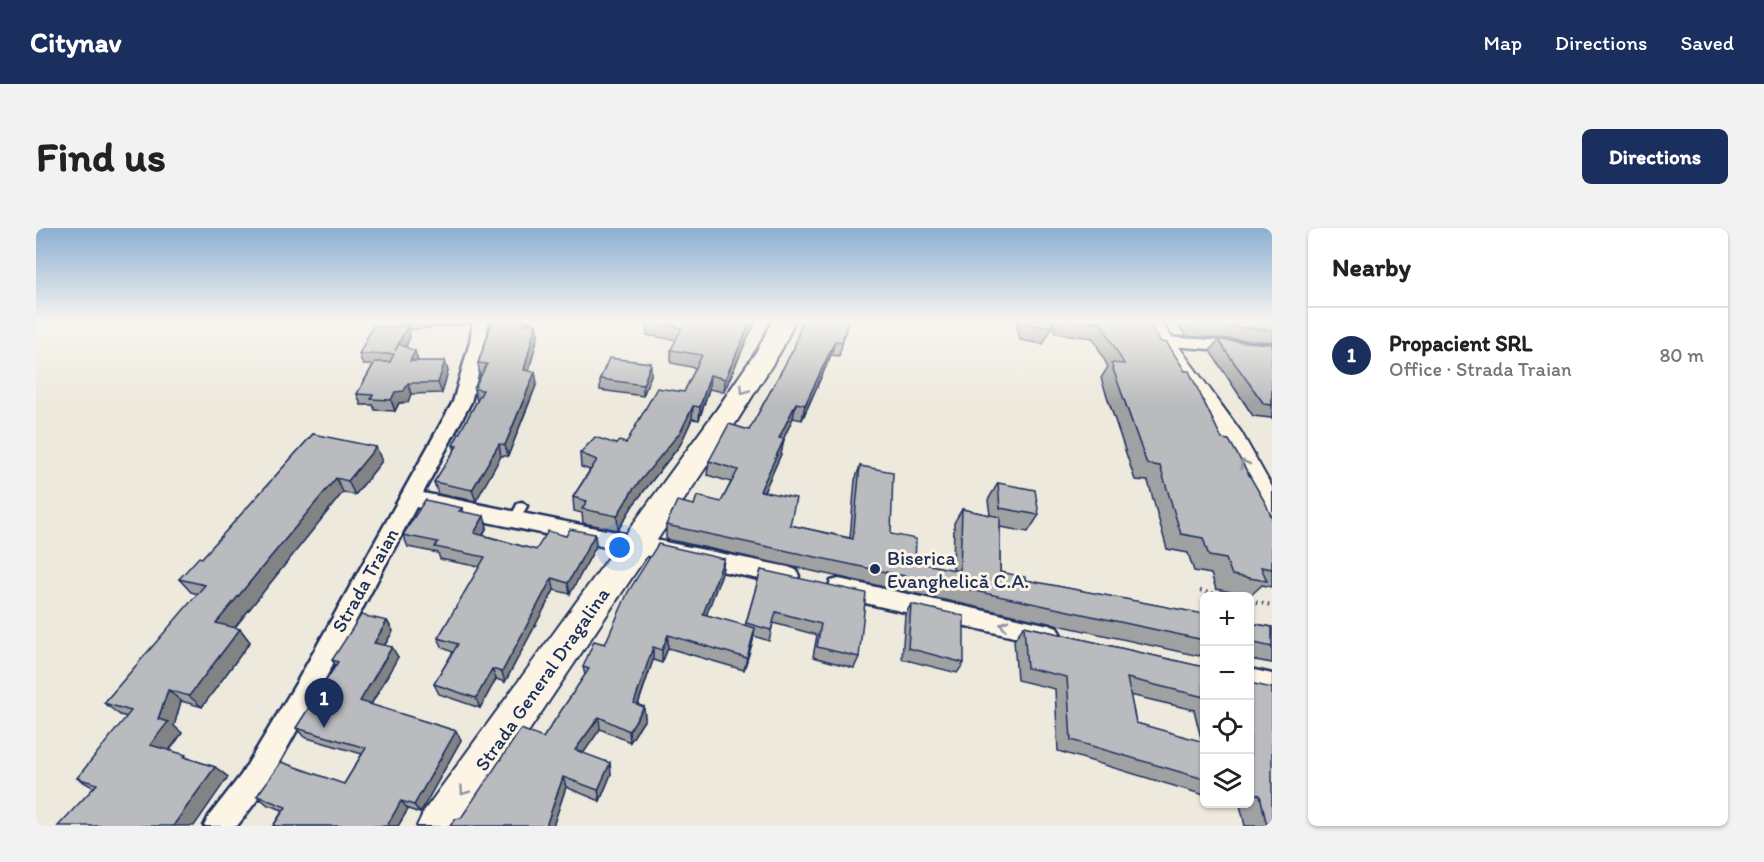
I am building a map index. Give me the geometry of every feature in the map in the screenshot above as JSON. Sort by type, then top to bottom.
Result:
[{"type":"main road","name":"Strada General Dragalina","points":[[439,826],[732,408],[770,349]]},
{"type":"main road","points":[[1170,349],[1231,440],[1272,515]]},
{"type":"street","name":"Strada Traian","points":[[219,826],[251,785],[462,402],[476,349]]},
{"type":"street","points":[[410,498],[518,512],[638,543],[1066,639]]},
{"type":"street","points":[[1254,681],[1272,685]]},
{"type":"path","points":[[1200,591],[1204,592]]},
{"type":"path","points":[[1254,602],[1272,605]]},
{"type":"building","points":[[362,349],[396,349],[395,351],[396,349],[410,349],[415,351],[410,361],[445,361],[438,383],[408,383],[404,391],[395,392],[391,400],[371,399],[373,395],[357,394],[375,362],[390,362],[394,354],[359,354]]},
{"type":"building","points":[[483,349],[530,349],[524,370],[535,372],[505,445],[499,444],[472,490],[434,482],[457,446],[453,445],[483,390],[474,389],[487,364],[478,363]]},
{"type":"building","points":[[738,349],[725,379],[710,375],[700,407],[693,406],[681,431],[632,491],[617,516],[582,509],[587,501],[573,497],[597,460],[580,453],[595,437],[616,444],[619,441],[626,443],[657,388],[684,392],[702,355],[671,350]]},
{"type":"building","points":[[794,349],[831,349],[805,405],[796,403],[779,438],[784,439],[760,491],[796,498],[790,525],[853,539],[860,466],[893,472],[891,534],[916,539],[915,562],[960,571],[962,509],[1000,517],[1000,572],[1025,577],[1025,580],[1200,613],[1200,639],[666,525],[677,501],[694,505],[697,496],[721,502],[738,470],[709,461],[729,424],[749,430]]},
{"type":"building","points":[[1116,349],[1171,349],[1185,371],[1189,371],[1222,439],[1229,440],[1272,518],[1272,569],[1261,567],[1267,581],[1232,575],[1226,559],[1209,556],[1203,538],[1181,534],[1160,466],[1147,464],[1111,363],[1124,364]]},
{"type":"building","points":[[1224,349],[1272,349],[1272,405],[1264,404]]},
{"type":"building","points":[[609,358],[651,363],[643,385],[600,379]]},
{"type":"building","points":[[313,434],[376,447],[348,481],[336,478],[216,623],[240,629],[189,696],[168,690],[158,719],[168,722],[150,745],[186,755],[184,757],[215,767],[173,826],[58,826],[97,784],[77,778],[131,711],[104,703],[205,585],[179,579],[199,557],[202,558]]},
{"type":"building","points":[[998,483],[1035,490],[1039,515],[1000,508]]},
{"type":"building","points":[[425,500],[462,508],[459,511],[484,516],[474,533],[536,550],[548,531],[566,536],[570,529],[595,534],[568,583],[552,578],[502,672],[492,669],[476,698],[434,684],[458,644],[438,638],[485,557],[435,547],[438,542],[403,535]]},
{"type":"building","points":[[658,544],[724,559],[703,614],[755,628],[747,658],[668,635],[662,650],[653,647],[634,703],[644,707],[629,731],[599,717],[575,750],[610,763],[598,790],[563,777],[546,826],[450,826],[455,819],[461,818],[521,729],[543,738],[589,669],[583,667],[594,641],[605,644],[628,592]]},
{"type":"building","points":[[761,570],[866,593],[859,657],[817,647],[821,624],[776,612],[771,630],[746,623]]},
{"type":"building","points":[[911,604],[964,616],[964,663],[908,648]]},
{"type":"building","points":[[361,615],[387,621],[374,643],[392,647],[360,701],[456,731],[414,805],[401,801],[387,826],[273,826],[286,807],[257,796],[281,762],[344,784],[366,748],[296,728],[338,662],[332,660]]},
{"type":"building","points":[[1254,624],[1272,627],[1272,647],[1254,643]]},
{"type":"building","points":[[1024,626],[1200,666],[1200,696],[1127,678],[1136,723],[1200,741],[1200,778],[1071,740],[1067,677],[1027,668]]},
{"type":"building","points":[[1254,684],[1272,688],[1272,826],[1267,826],[1260,795],[1254,793]]},
{"type":"place","name":"Biserica Evanghelică C.A.","points":[[875,569]]},
{"type":"place","name":"Propacient SRL","points":[[324,728]]}]
